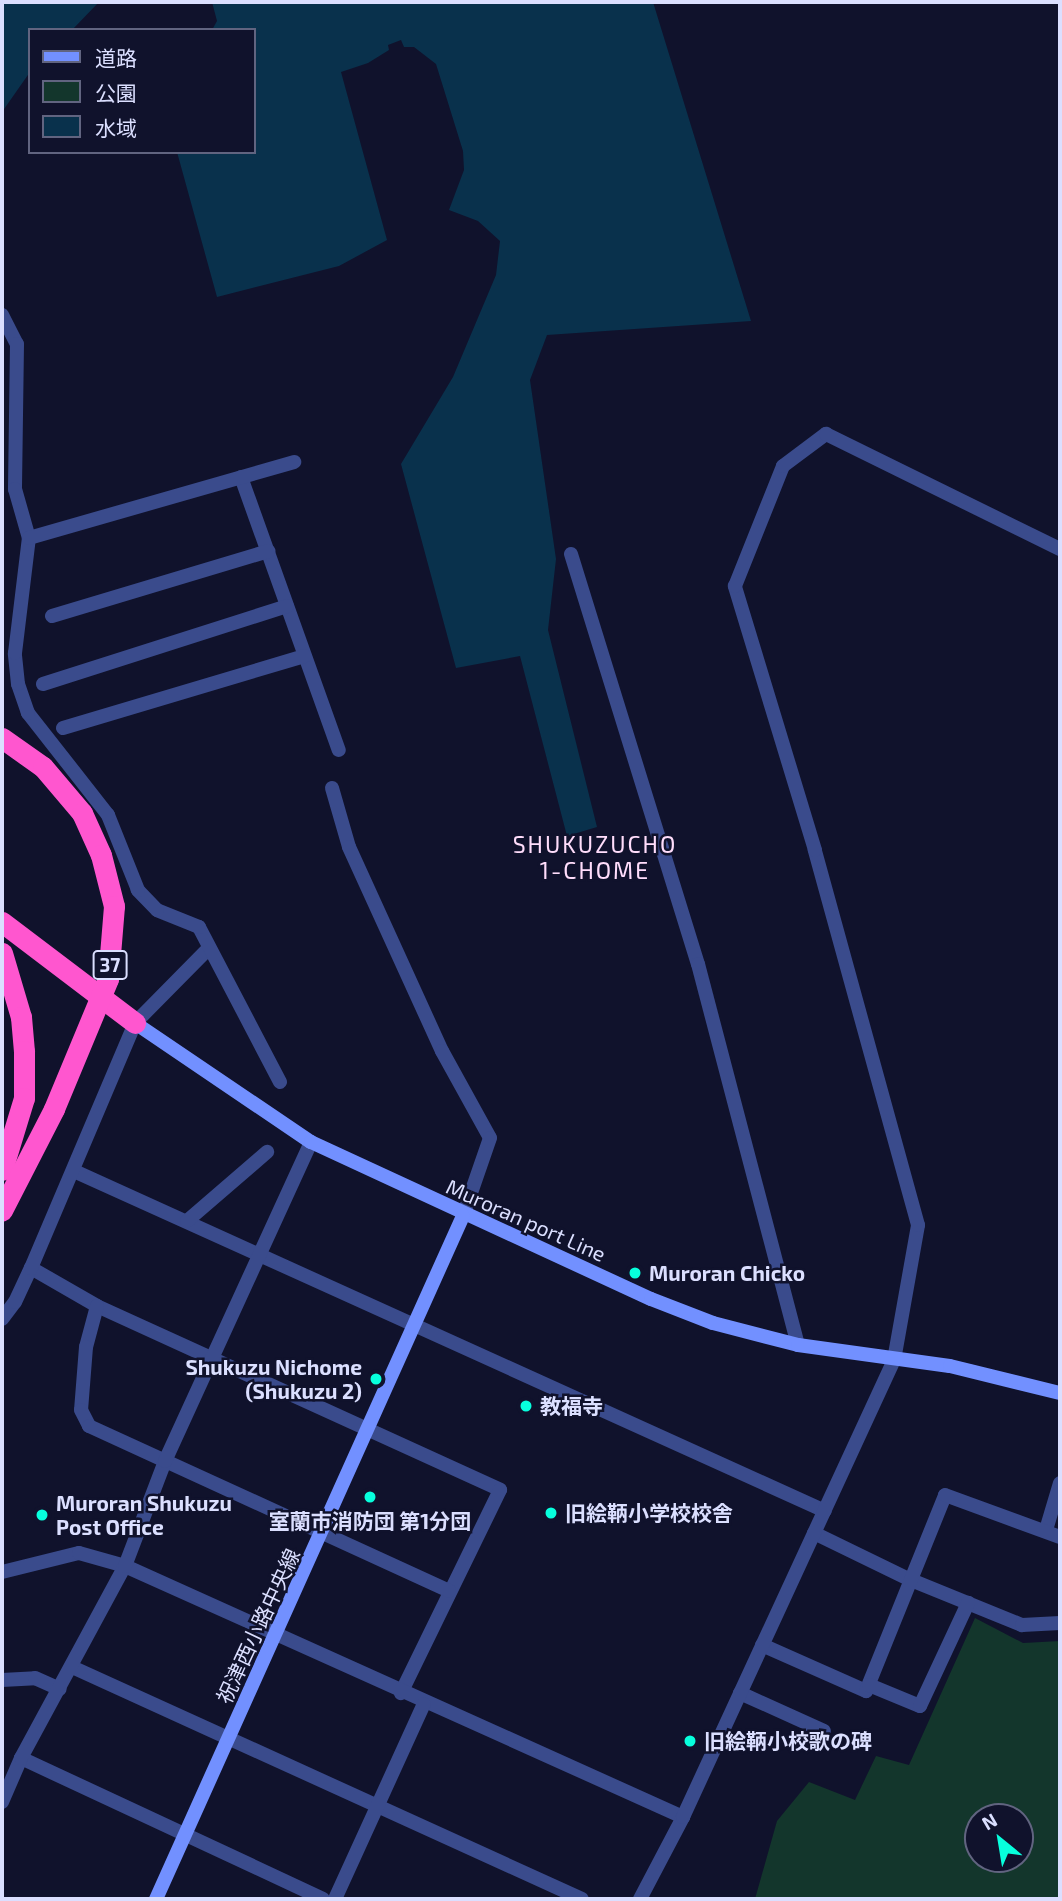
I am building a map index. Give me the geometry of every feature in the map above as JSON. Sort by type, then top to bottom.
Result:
[{"type":"highway","name":"37","points":[[2,738],[43,767],[82,813],[101,855],[114,906],[108,979],[54,1110],[2,1210]]},
{"type":"highway","name":"37","points":[[2,922],[135,1023]]},
{"type":"highway","name":"37","points":[[2,937],[135,1023]]},
{"type":"highway","points":[[2,953],[21,1017],[24,1098],[2,1170]]},
{"type":"main road","name":"Muroran port Line","points":[[135,1023],[311,1142],[463,1216],[651,1299],[713,1323],[798,1345],[950,1366],[1060,1393]]},
{"type":"main road","name":"祝津西小路中央線","points":[[156,1899],[323,1534],[463,1216]]},
{"type":"street","points":[[2,315],[17,344],[15,489],[29,538],[15,653],[25,706],[108,814],[138,890],[158,910],[199,927],[280,1082]]},
{"type":"street","points":[[640,1899],[683,1817],[894,1360],[918,1225],[815,850],[735,586],[783,466],[826,434],[1060,550]]},
{"type":"street","points":[[29,538],[294,462]]},
{"type":"street","points":[[241,477],[339,750]]},
{"type":"street","points":[[52,616],[268,551]]},
{"type":"street","points":[[571,554],[698,964],[798,1345]]},
{"type":"street","points":[[43,684],[288,606]]},
{"type":"street","points":[[63,728],[305,656]]},
{"type":"street","points":[[332,788],[354,859],[442,1051],[490,1138],[463,1216]]},
{"type":"street","points":[[2,1319],[15,1302],[31,1268],[135,1023],[209,948]]},
{"type":"street","points":[[2,1802],[21,1758],[125,1566],[165,1461],[258,1252],[311,1142]]},
{"type":"street","points":[[187,1221],[267,1152]]},
{"type":"street","points":[[74,1171],[825,1511]]},
{"type":"street","points":[[31,1268],[97,1306],[370,1428],[500,1490],[401,1693]]},
{"type":"street","points":[[97,1306],[86,1347],[81,1410],[89,1426],[449,1591]]},
{"type":"street","points":[[1046,1530],[1060,1483]]},
{"type":"street","points":[[762,1645],[866,1691],[945,1495],[1060,1537]]},
{"type":"street","points":[[814,1533],[911,1580],[1022,1625],[1060,1623]]},
{"type":"street","points":[[2,1572],[79,1553],[125,1566],[424,1704],[683,1817]]},
{"type":"street","points":[[869,1685],[920,1706],[968,1603]]},
{"type":"street","points":[[72,1667],[582,1899]]},
{"type":"street","points":[[2,1681],[35,1678],[60,1689]]},
{"type":"street","points":[[740,1693],[824,1731]]},
{"type":"street","points":[[335,1899],[424,1704]]},
{"type":"street","points":[[21,1758],[323,1899]]},
{"type":"green space","points":[[975,1618],[1023,1643],[1060,1641],[1060,1899],[755,1899],[777,1821],[809,1782],[855,1800],[876,1756],[909,1765]]},
{"type":"water","points":[[2,2],[99,2],[74,28],[28,28],[28,75],[2,112]]},
{"type":"water","points":[[212,2],[653,2],[751,321],[547,335],[530,380],[556,559],[548,630],[597,827],[567,836],[520,656],[456,668],[401,464],[453,377],[496,275],[500,241],[478,221],[449,210],[464,170],[463,151],[436,64],[414,47],[404,47],[401,40],[388,45],[389,50],[368,63],[341,72],[387,240],[339,266],[217,297],[178,154],[256,154],[256,28],[213,28],[217,21]]},
{"type":"place","name":"Muroran Chicko","points":[[635,1273]]},
{"type":"place","name":"Shukuzu Nichome (Shukuzu 2)","points":[[376,1379]]},
{"type":"place","name":"教福寺","points":[[526,1406]]},
{"type":"place","name":"室蘭市消防団 第1分団","points":[[370,1497]]},
{"type":"place","name":"旧絵鞆小学校校舎","points":[[551,1513]]},
{"type":"place","name":"Muroran Shukuzu Post Office","points":[[42,1515]]},
{"type":"place","name":"旧絵鞆小校歌の碑","points":[[690,1741]]},
{"type":"district","name":"SHUKUZUCHO 1-CHOME","points":[[595,857]]}]
